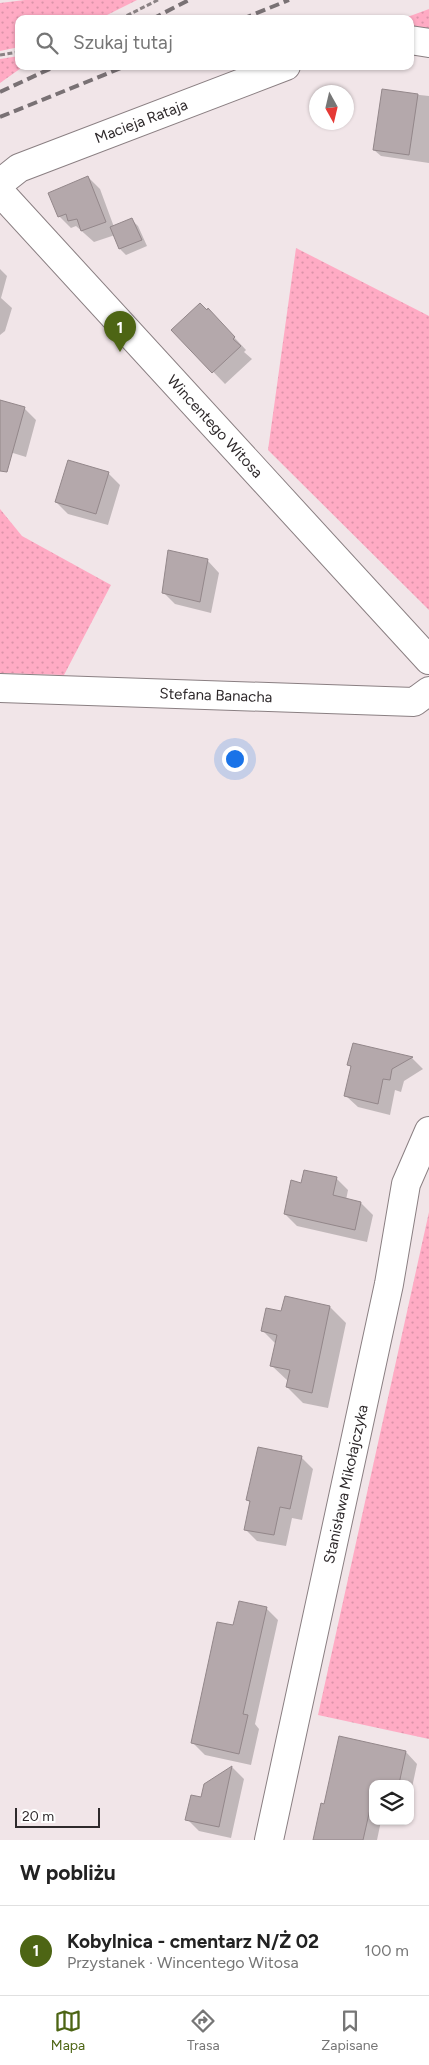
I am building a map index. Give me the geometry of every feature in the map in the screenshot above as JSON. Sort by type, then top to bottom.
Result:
[{"type":"street","points":[[414,41],[429,43]]},
{"type":"street","name":"Macieja Rataja","points":[[0,183],[19,168],[276,70]]},
{"type":"street","name":"Wincentego Witosa","points":[[0,192],[429,660]]},
{"type":"street","name":"Stefana Banacha","points":[[0,688],[414,702],[429,691]]},
{"type":"street","name":"Stanisława Mikołajczyka","points":[[269,1840],[389,1284],[406,1184],[429,1130]]},
{"type":"path","points":[[128,15],[158,0]]},
{"type":"path","points":[[0,55],[15,53]]},
{"type":"shaded area","points":[[25,0],[137,0],[107,15],[15,15],[15,48],[0,51],[0,3]]},
{"type":"shaded area","points":[[429,9],[429,30],[414,28],[413,15]]},
{"type":"shaded area","points":[[15,57],[15,70],[18,70],[0,83],[0,59]]},
{"type":"shaded area","points":[[296,248],[429,316],[429,610],[268,450]]},
{"type":"shaded area","points":[[0,509],[22,536],[111,585],[64,675],[0,673]]},
{"type":"shaded area","points":[[429,1212],[429,1739],[318,1715]]},
{"type":"building","points":[[382,89],[418,94],[409,155],[373,150]]},
{"type":"building","points":[[88,176],[106,222],[81,231],[77,219],[68,221],[66,214],[58,217],[48,193]]},
{"type":"building","points":[[132,218],[142,240],[119,249],[110,227]]},
{"type":"building","points":[[200,303],[207,310],[208,308],[241,346],[212,373],[171,330]]},
{"type":"building","points":[[0,400],[25,407],[7,472],[0,471]]},
{"type":"building","points":[[68,460],[109,472],[96,514],[55,502]]},
{"type":"building","points":[[168,550],[208,559],[200,602],[162,593]]},
{"type":"building","points":[[353,1043],[413,1057],[392,1069],[390,1080],[383,1079],[378,1104],[344,1096],[351,1066],[347,1065]]},
{"type":"building","points":[[304,1170],[337,1177],[333,1195],[361,1202],[355,1230],[284,1214],[291,1180],[301,1183]]},
{"type":"building","points":[[285,1296],[330,1306],[312,1393],[286,1387],[290,1370],[270,1366],[277,1335],[261,1331],[266,1308],[281,1311]]},
{"type":"building","points":[[258,1447],[302,1456],[290,1509],[280,1507],[274,1535],[244,1530],[250,1501],[246,1500]]},
{"type":"building","points":[[239,1601],[267,1607],[243,1714],[248,1715],[239,1754],[191,1743],[217,1622],[233,1625]]},
{"type":"building","points":[[339,1736],[406,1751],[400,1780],[369,1780],[369,1814],[363,1840],[313,1840],[321,1803],[324,1804]]},
{"type":"building","points":[[232,1766],[219,1827],[185,1820],[191,1795],[201,1797],[204,1784]]},
{"type":"railway","points":[[160,15],[189,0]]},
{"type":"railway","points":[[252,15],[289,0]]},
{"type":"railway","points":[[0,92],[47,70]]},
{"type":"railway","points":[[0,117],[116,70]]},
{"type":"place","name":"Kobylnica - cmentarz N/Ż 02","points":[[120,352]]}]
